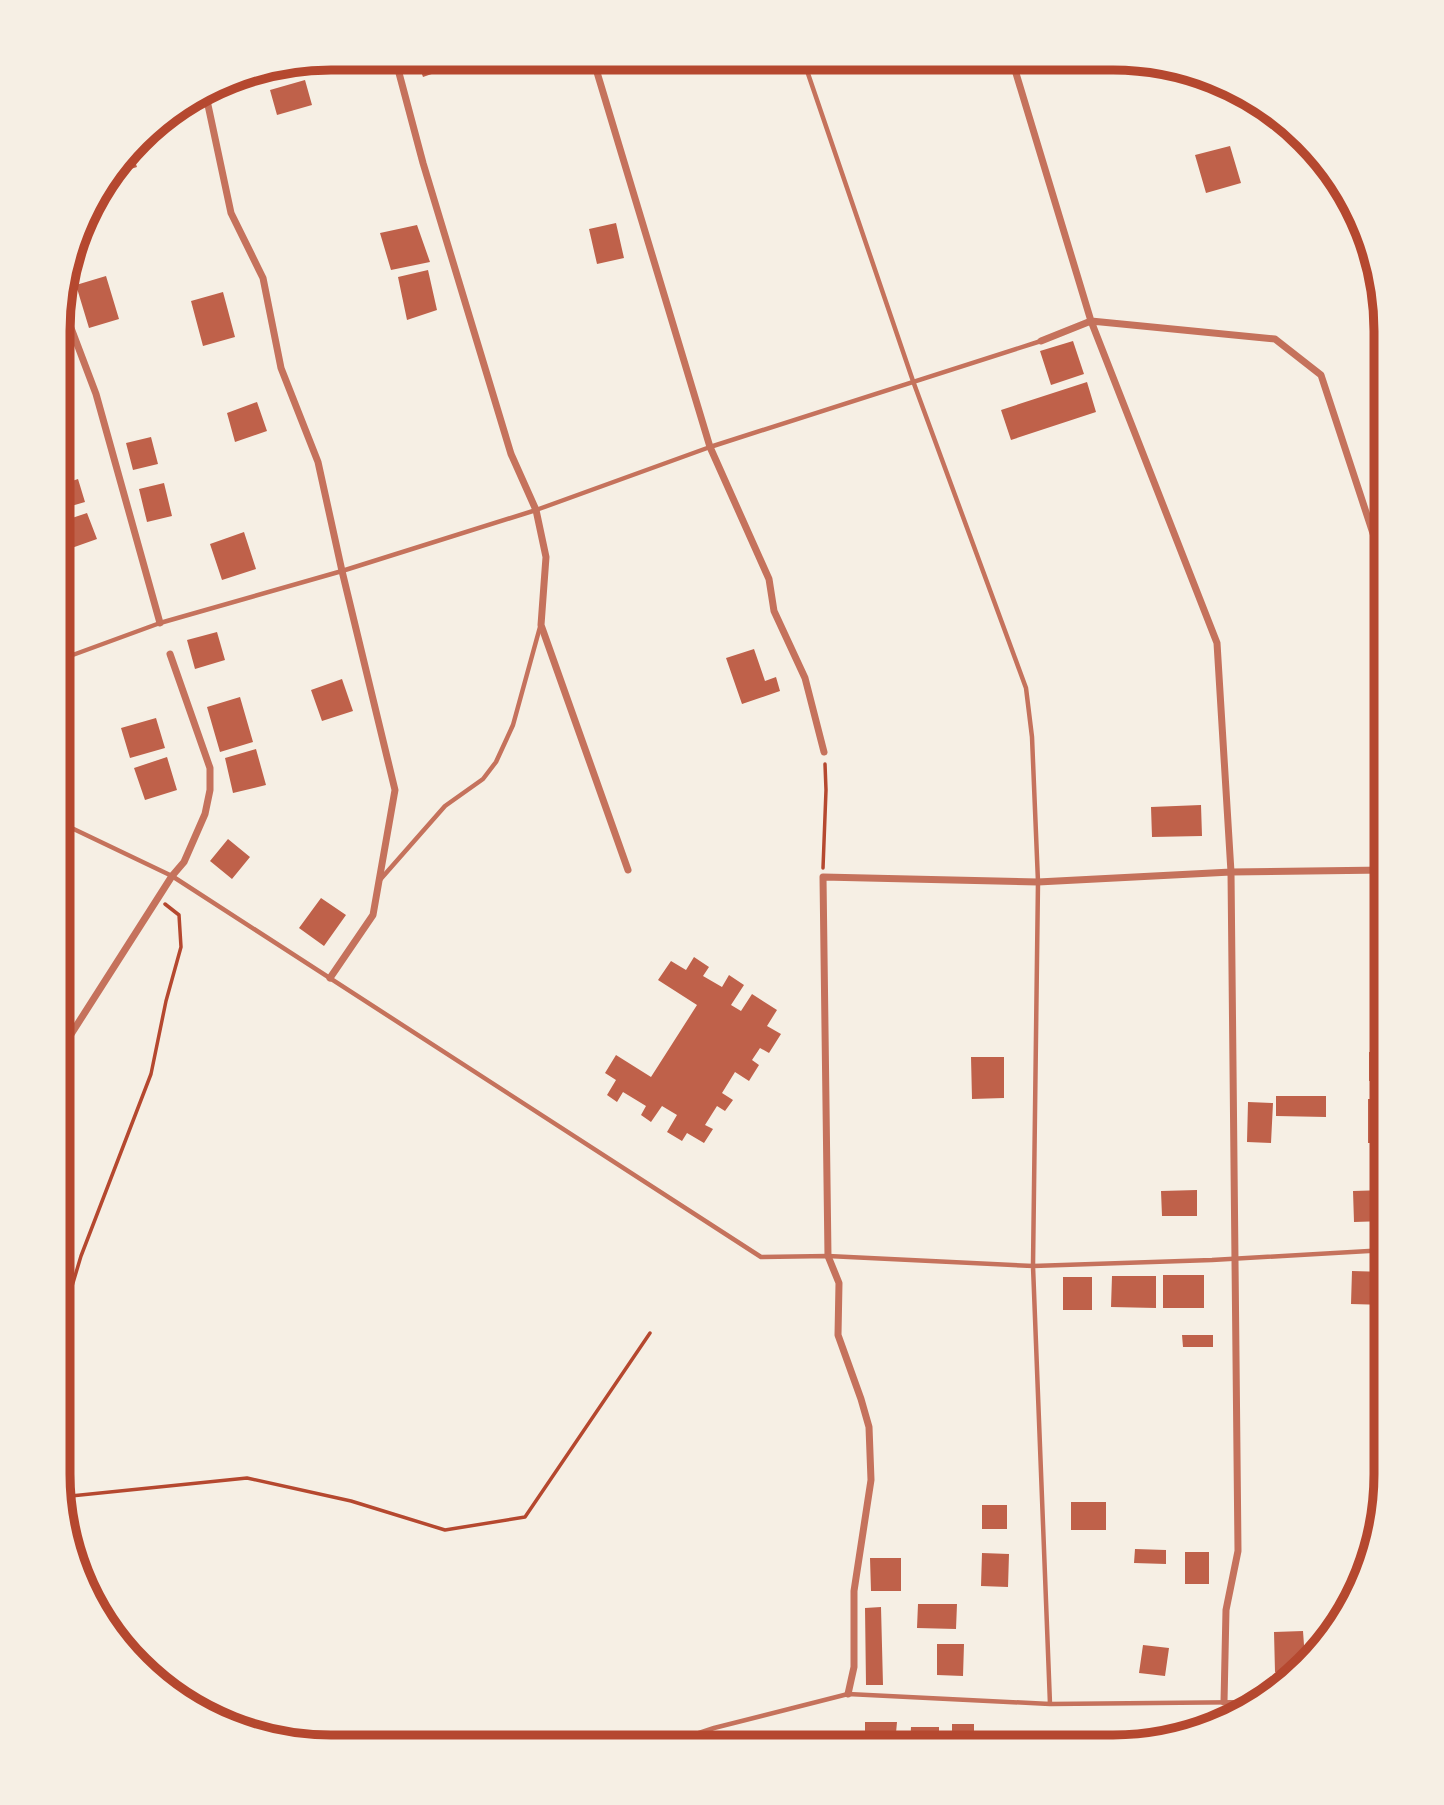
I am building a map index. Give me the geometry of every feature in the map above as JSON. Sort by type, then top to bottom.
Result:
[{"type":"street","points":[[398,70],[423,163],[511,454],[536,510],[546,557],[541,625],[628,870]]},
{"type":"street","points":[[597,70],[710,447],[769,579],[774,611],[805,678],[824,752]]},
{"type":"street","points":[[1015,70],[1091,321],[1217,643],[1231,872],[1238,1551],[1226,1610],[1224,1702]]},
{"type":"street","points":[[207,101],[231,213],[263,278],[281,368],[318,462],[395,790],[373,915],[330,978]]},
{"type":"street","points":[[1041,341],[1091,321],[1275,339],[1321,375],[1374,536]]},
{"type":"street","points":[[70,326],[96,394],[160,623]]},
{"type":"street","points":[[70,1036],[172,876],[184,862],[205,814],[210,790],[210,768],[170,654]]},
{"type":"street","points":[[848,1695],[854,1667],[854,1591],[871,1480],[869,1427],[838,1335],[839,1283],[828,1256],[823,877],[1038,882],[1231,872],[1374,870]]},
{"type":"lane","points":[[807,70],[913,381],[1026,688],[1032,737],[1038,882],[1032,1266],[1050,1704]]},
{"type":"lane","points":[[70,656],[160,623],[536,510],[710,447],[1041,341]]},
{"type":"lane","points":[[379,881],[445,806],[483,779],[496,762],[513,725],[541,625]]},
{"type":"lane","points":[[70,827],[172,876],[761,1257],[828,1256],[1032,1266],[1374,1251]]},
{"type":"lane","points":[[692,1735],[848,1695],[1050,1704],[1240,1702]]},
{"type":"path","points":[[823,877],[826,790],[824,752]]},
{"type":"path","points":[[70,1293],[81,1256],[151,1074],[181,947],[179,915],[157,899]]},
{"type":"path","points":[[71,1496],[247,1478],[351,1501],[445,1531],[525,1517],[650,1333]]},
{"type":"building","points":[[420,70],[443,70],[423,77]]},
{"type":"building","points":[[305,80],[312,105],[277,115],[270,90]]},
{"type":"building","points":[[1230,146],[1241,183],[1206,193],[1195,155]]},
{"type":"building","points":[[134,160],[137,167],[125,171]]},
{"type":"building","points":[[616,223],[624,258],[597,264],[589,229]]},
{"type":"building","points":[[417,225],[430,262],[391,270],[380,233]]},
{"type":"building","points":[[428,270],[437,310],[407,320],[398,277]]},
{"type":"building","points":[[106,276],[119,319],[89,328],[76,285]]},
{"type":"building","points":[[223,292],[235,337],[203,346],[191,301]]},
{"type":"building","points":[[1073,341],[1084,374],[1051,385],[1040,351]]},
{"type":"building","points":[[1087,382],[1096,412],[1011,440],[1001,410]]},
{"type":"building","points":[[257,402],[267,431],[235,442],[227,413]]},
{"type":"building","points":[[151,437],[158,464],[133,470],[126,443]]},
{"type":"building","points":[[78,479],[85,502],[70,506],[70,482]]},
{"type":"building","points":[[164,483],[172,516],[147,522],[139,489]]},
{"type":"building","points":[[87,513],[97,539],[70,549],[70,519]]},
{"type":"building","points":[[244,532],[256,569],[222,580],[210,544]]},
{"type":"building","points":[[217,632],[225,660],[195,669],[187,640]]},
{"type":"building","points":[[754,649],[765,681],[776,677],[780,691],[742,704],[726,658]]},
{"type":"building","points":[[342,679],[353,711],[322,721],[311,690]]},
{"type":"building","points":[[240,697],[253,742],[220,752],[207,707]]},
{"type":"building","points":[[156,718],[165,748],[130,758],[121,728]]},
{"type":"building","points":[[256,749],[266,785],[233,793],[225,758]]},
{"type":"building","points":[[167,757],[177,790],[145,800],[134,768]]},
{"type":"building","points":[[1201,805],[1202,836],[1152,837],[1151,807]]},
{"type":"building","points":[[228,839],[250,857],[232,879],[210,861]]},
{"type":"building","points":[[321,898],[346,915],[324,946],[299,928]]},
{"type":"building","points":[[694,957],[709,967],[703,976],[722,987],[729,975],[744,985],[731,1005],[741,1011],[752,994],[777,1010],[767,1026],[781,1034],[769,1053],[760,1048],[752,1060],[759,1065],[749,1081],[735,1072],[722,1093],[733,1100],[725,1111],[717,1106],[705,1125],[713,1129],[704,1143],[687,1133],[682,1141],[667,1132],[677,1115],[662,1106],[651,1122],[641,1115],[646,1106],[623,1092],[617,1102],[607,1095],[616,1080],[605,1073],[616,1055],[651,1077],[697,1005],[658,980],[671,961],[686,970]]},
{"type":"building","points":[[1369,1052],[1374,1052],[1374,1081],[1369,1081]]},
{"type":"building","points":[[971,1057],[1004,1057],[1004,1098],[972,1099]]},
{"type":"building","points":[[1276,1096],[1326,1096],[1326,1117],[1276,1116]]},
{"type":"building","points":[[1368,1099],[1374,1099],[1374,1143],[1368,1143]]},
{"type":"building","points":[[1248,1102],[1273,1103],[1271,1143],[1247,1142]]},
{"type":"building","points":[[1197,1190],[1197,1216],[1162,1216],[1161,1191]]},
{"type":"building","points":[[1374,1190],[1374,1221],[1354,1222],[1353,1191]]},
{"type":"building","points":[[1352,1271],[1374,1272],[1374,1305],[1351,1304]]},
{"type":"building","points":[[1163,1275],[1204,1275],[1204,1308],[1163,1308]]},
{"type":"building","points":[[1112,1276],[1156,1276],[1156,1308],[1111,1307]]},
{"type":"building","points":[[1063,1277],[1092,1277],[1092,1310],[1063,1310]]},
{"type":"building","points":[[1182,1335],[1213,1335],[1213,1347],[1183,1347]]},
{"type":"building","points":[[1071,1502],[1106,1502],[1106,1530],[1071,1530]]},
{"type":"building","points":[[982,1505],[1007,1505],[1007,1529],[982,1529]]},
{"type":"building","points":[[1135,1549],[1166,1550],[1166,1564],[1134,1563]]},
{"type":"building","points":[[1185,1552],[1209,1552],[1209,1584],[1185,1584]]},
{"type":"building","points":[[982,1553],[1009,1554],[1008,1587],[981,1586]]},
{"type":"building","points":[[870,1558],[901,1558],[901,1591],[871,1591]]},
{"type":"building","points":[[918,1604],[957,1604],[956,1629],[917,1628]]},
{"type":"building","points":[[881,1607],[883,1685],[866,1685],[865,1608]]},
{"type":"building","points":[[1303,1631],[1304,1651],[1283,1671],[1275,1672],[1274,1632]]},
{"type":"building","points":[[937,1644],[964,1644],[963,1676],[937,1675]]},
{"type":"building","points":[[1143,1645],[1169,1648],[1165,1676],[1139,1673]]},
{"type":"building","points":[[865,1722],[897,1722],[896,1733],[865,1733]]},
{"type":"building","points":[[952,1724],[974,1724],[974,1735],[952,1735]]},
{"type":"building","points":[[911,1727],[939,1727],[939,1735],[911,1735]]}]
